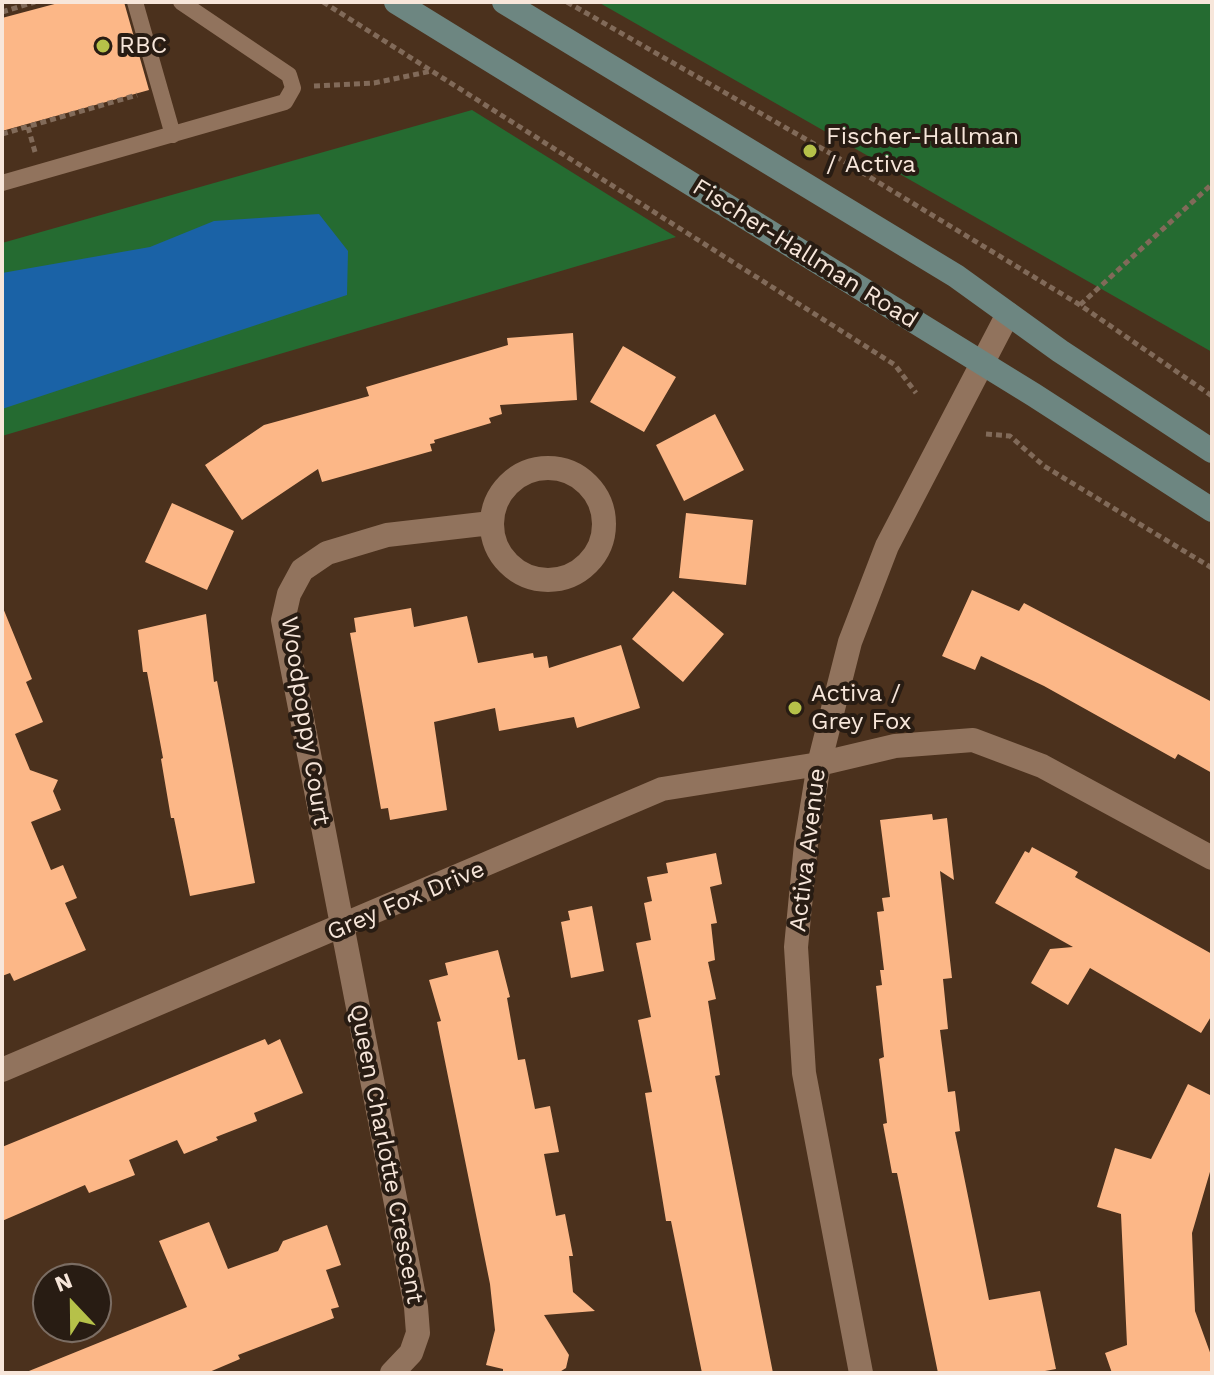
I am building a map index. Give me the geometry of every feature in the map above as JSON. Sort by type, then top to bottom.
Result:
[{"type":"main road","name":"Fischer-Hallman Road","points":[[396,2],[982,363],[1212,510]]},
{"type":"main road","points":[[504,2],[956,276],[1212,451]]},
{"type":"street","name":"Activa Avenue","points":[[861,1373],[804,1073],[796,947],[819,764],[850,642],[887,546],[1008,314]]},
{"type":"street","points":[[541,468],[578,476],[592,489],[602,508],[605,528],[599,548],[588,564],[565,578],[545,580],[524,575],[508,564],[495,542],[491,523],[503,491],[517,477],[541,468]]},
{"type":"street","name":"Woodpoppy Court","points":[[343,928],[283,620],[289,594],[302,570],[327,553],[387,535],[491,523]]},
{"type":"street","name":"Grey Fox Drive","points":[[2,1070],[343,928],[662,789],[819,764],[895,746],[973,740],[1042,766],[1212,858]]},
{"type":"street","name":"Queen Charlotte Crescent","points":[[343,928],[416,1307],[418,1333],[411,1353],[392,1373]]},
{"type":"lane","points":[[135,2],[173,135]]},
{"type":"lane","points":[[2,183],[285,102],[293,88],[289,75],[181,2]]},
{"type":"path","points":[[2,12],[35,2]]},
{"type":"path","points":[[323,2],[895,365],[916,393]]},
{"type":"path","points":[[567,2],[835,156],[1080,305],[1212,396]]},
{"type":"path","points":[[345,83],[374,83],[432,71]]},
{"type":"path","points":[[2,134],[146,93]]},
{"type":"path","points":[[1080,305],[1212,184]]},
{"type":"path","points":[[986,434],[1010,436],[1044,466],[1212,568]]},
{"type":"green space","points":[[598,2],[1212,2],[1212,352]]},
{"type":"green space","points":[[472,110],[676,237],[2,436],[2,243]]},
{"type":"water","points":[[319,214],[348,251],[347,295],[2,409],[2,273],[150,247],[214,221]]},
{"type":"building","points":[[62,2],[124,2],[149,90],[2,131],[2,18]]},
{"type":"building","points":[[573,333],[577,400],[500,405],[502,414],[489,418],[491,423],[434,440],[435,443],[430,444],[432,451],[322,482],[318,469],[242,520],[205,465],[264,425],[369,396],[366,387],[508,345],[507,338]]},
{"type":"building","points":[[623,346],[676,377],[644,432],[590,402]]},
{"type":"building","points":[[715,414],[744,470],[684,501],[656,445]]},
{"type":"building","points":[[172,503],[234,531],[207,590],[145,562]]},
{"type":"building","points":[[686,513],[753,520],[746,585],[679,578]]},
{"type":"building","points":[[972,590],[1019,611],[1024,603],[1212,702],[1212,773],[1178,754],[1175,759],[1044,686],[981,656],[975,670],[942,656]]},
{"type":"building","points":[[673,591],[724,634],[683,682],[632,639]]},
{"type":"building","points":[[3,608],[32,679],[26,682],[43,722],[15,734],[30,770],[58,780],[53,791],[61,810],[31,822],[51,870],[63,865],[77,898],[65,903],[86,950],[14,981],[10,973],[2,976]]},
{"type":"building","points":[[411,608],[414,627],[467,616],[478,663],[533,653],[534,658],[547,656],[549,668],[621,645],[640,708],[577,728],[574,717],[499,731],[495,708],[434,722],[447,810],[390,820],[388,808],[381,809],[350,633],[356,632],[354,618]]},
{"type":"building","points":[[206,614],[214,682],[217,681],[255,883],[190,896],[174,818],[171,818],[163,758],[147,672],[143,672],[138,630]]},
{"type":"building","points":[[932,814],[933,820],[947,818],[954,880],[940,871],[952,978],[943,979],[948,1029],[940,1030],[948,1092],[955,1091],[960,1131],[955,1132],[989,1300],[1040,1291],[1056,1369],[1034,1373],[938,1373],[897,1173],[892,1173],[883,1124],[887,1123],[879,1059],[884,1057],[876,986],[882,985],[880,970],[884,970],[877,912],[884,911],[882,898],[890,897],[880,820]]},
{"type":"building","points":[[1032,847],[1078,872],[1075,877],[1212,954],[1212,1015],[1201,1033],[1090,968],[1068,1005],[1031,983],[1050,949],[1073,947],[995,903],[1025,851],[1029,853]]},
{"type":"building","points":[[716,853],[722,884],[710,887],[717,923],[711,924],[715,960],[708,962],[716,999],[708,1001],[720,1075],[715,1076],[773,1373],[702,1373],[671,1221],[666,1221],[645,1093],[652,1092],[638,1020],[651,1017],[636,943],[651,940],[644,903],[652,901],[647,877],[668,873],[666,863]]},
{"type":"building","points":[[592,906],[604,971],[571,978],[561,922],[570,920],[568,911]]},
{"type":"building","points":[[498,950],[510,997],[507,998],[518,1060],[525,1059],[535,1109],[550,1106],[559,1152],[544,1154],[556,1216],[565,1214],[573,1256],[569,1256],[573,1292],[595,1311],[544,1315],[569,1355],[566,1368],[558,1373],[503,1373],[503,1369],[486,1365],[495,1330],[490,1284],[437,1022],[441,1021],[429,980],[448,975],[445,963]]},
{"type":"building","points":[[265,1039],[268,1045],[280,1039],[303,1093],[254,1113],[257,1121],[216,1137],[218,1140],[184,1154],[177,1140],[129,1160],[135,1175],[89,1193],[85,1185],[2,1221],[2,1147]]},
{"type":"building","points":[[1188,1084],[1212,1096],[1212,1165],[1192,1233],[1195,1311],[1212,1358],[1212,1373],[1112,1373],[1105,1353],[1127,1345],[1121,1214],[1097,1207],[1115,1148],[1151,1159]]},
{"type":"building","points":[[209,1222],[228,1269],[278,1251],[283,1241],[327,1225],[341,1265],[326,1270],[339,1307],[331,1309],[334,1318],[238,1355],[240,1359],[207,1373],[24,1373],[98,1343],[112,1343],[112,1337],[187,1307],[159,1241]]},
{"type":"place","name":"RBC","points":[[103,46]]},
{"type":"place","name":"Fischer-Hallman / Activa","points":[[810,151]]},
{"type":"place","name":"Activa / Grey Fox","points":[[795,708]]}]
